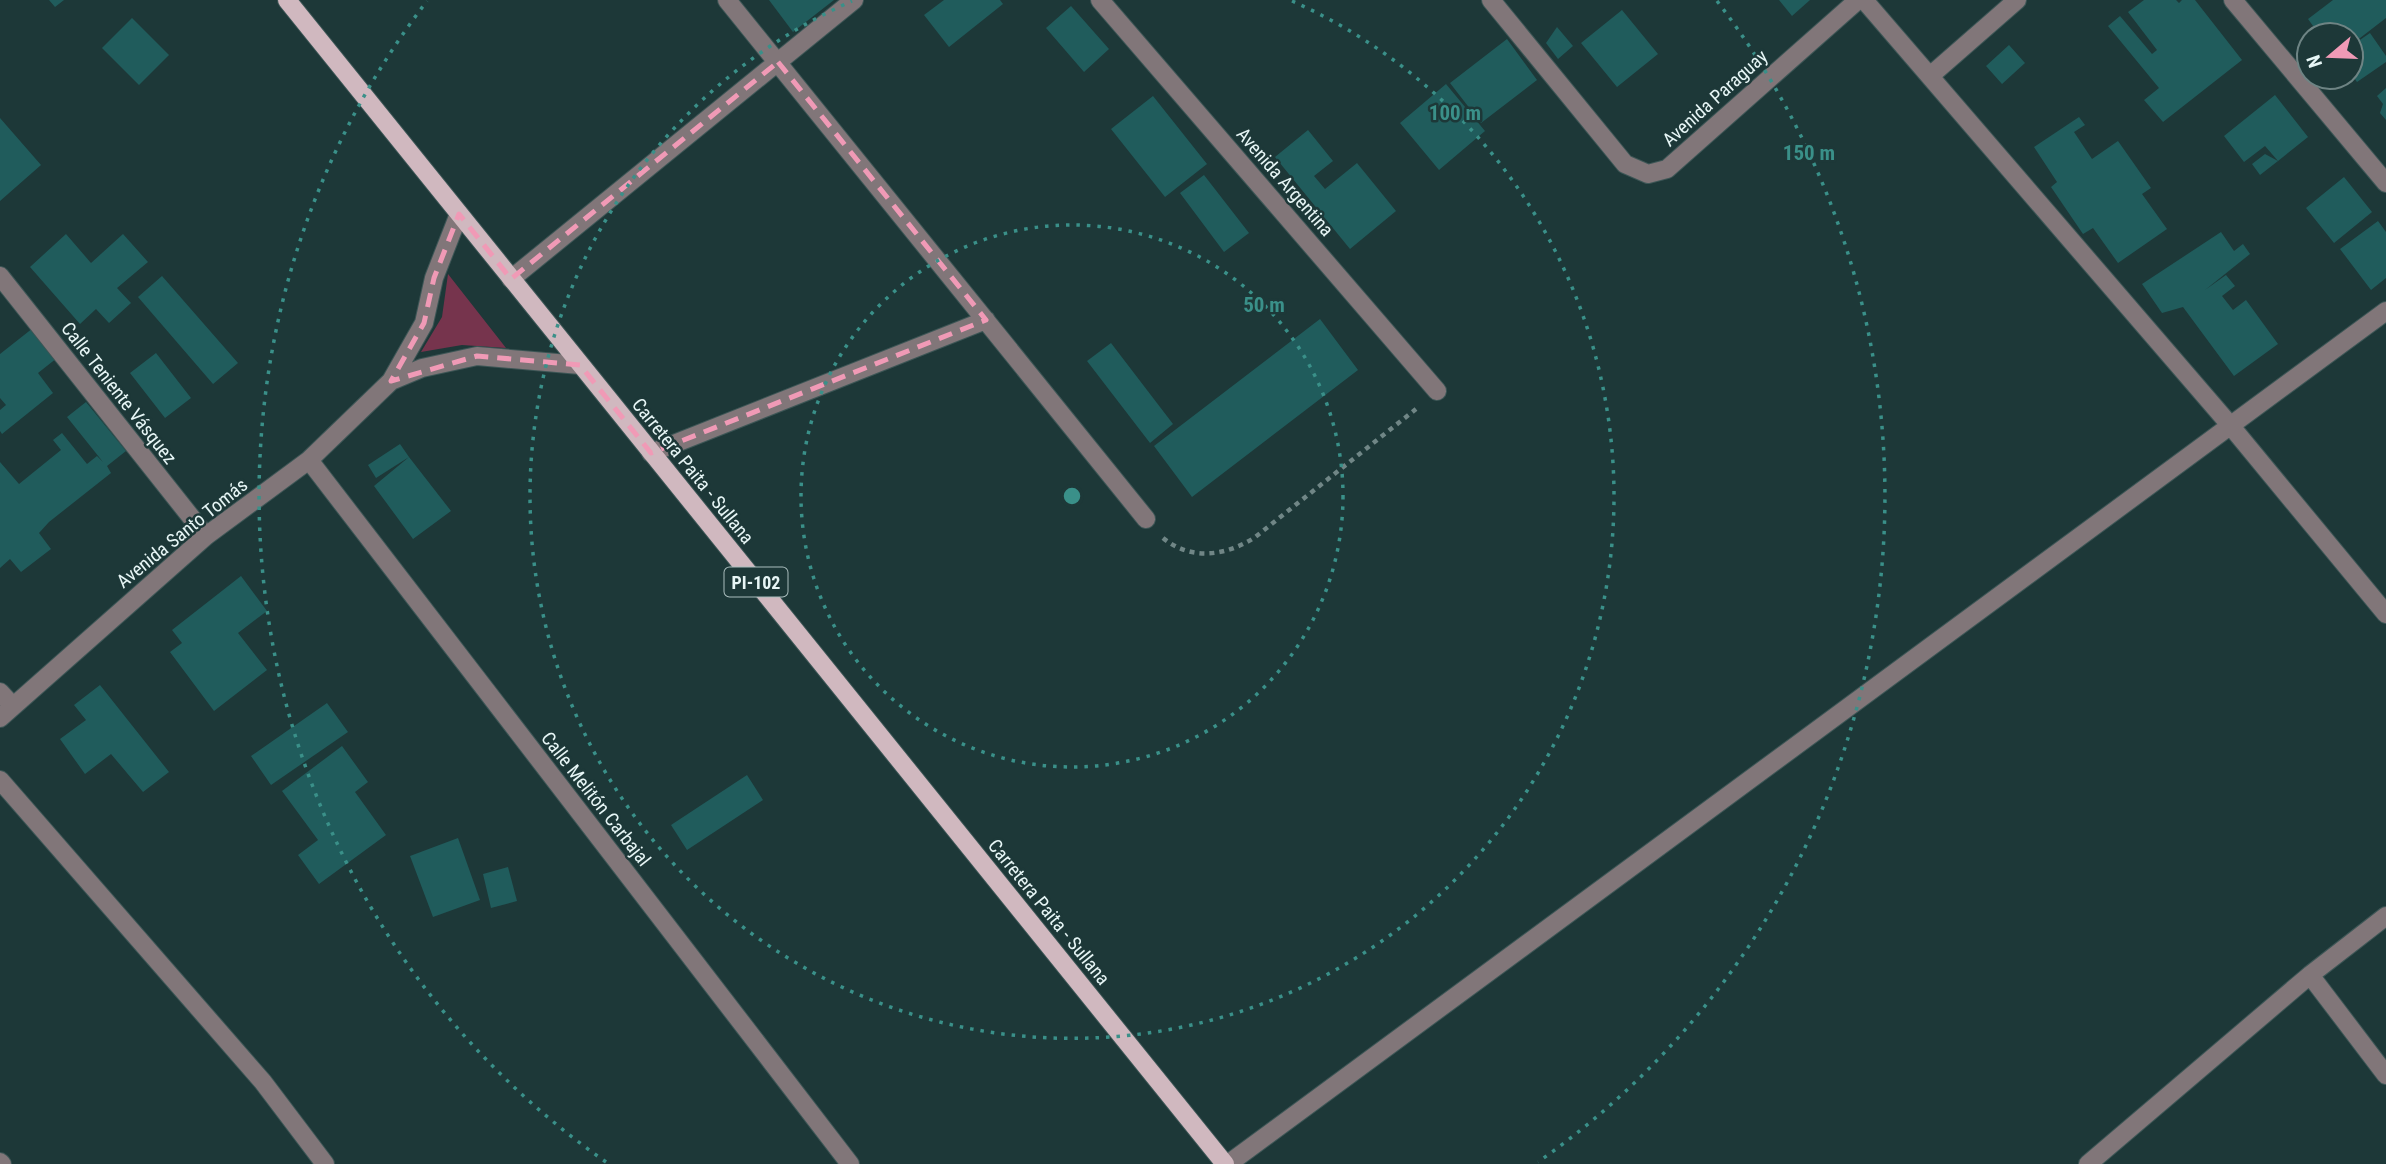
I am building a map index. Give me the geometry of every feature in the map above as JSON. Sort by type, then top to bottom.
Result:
[{"type":"main road","name":"Carretera Paita - Sullana","points":[[286,0],[1226,1164]]},
{"type":"street","points":[[727,0],[1146,519]]},
{"type":"street","points":[[511,279],[853,0]]},
{"type":"street","name":"Avenida Argentina","points":[[1100,0],[1437,391]]},
{"type":"street","name":"Avenida Paraguay","points":[[1491,0],[1625,164],[1648,174],[1667,169],[1858,0]]},
{"type":"street","points":[[1864,0],[2230,425],[2386,614]]},
{"type":"street","points":[[1930,76],[2017,0]]},
{"type":"street","points":[[2233,0],[2386,183]]},
{"type":"street","points":[[391,381],[424,323],[434,278],[459,214]]},
{"type":"street","name":"Calle Teniente Vásquez","points":[[0,276],[206,536]]},
{"type":"street","points":[[1226,1164],[2386,312]]},
{"type":"street","points":[[651,453],[986,320]]},
{"type":"street","points":[[391,381],[422,368],[477,356],[580,365]]},
{"type":"street","name":"Avenida Santo Tomás","points":[[4,705],[206,536],[309,460],[391,381]]},
{"type":"street","name":"Calle Melitón Carbajal","points":[[309,460],[850,1164]]},
{"type":"street","points":[[0,780],[263,1082],[325,1164]]},
{"type":"street","points":[[2088,1164],[2310,975],[2386,916]]},
{"type":"street","points":[[2310,975],[2386,1075]]},
{"type":"path","points":[[1146,519],[1156,533],[1170,544],[1186,551],[1221,554],[1238,548],[1437,391]]},
{"type":"highlighted area","points":[[778,62],[986,320],[651,453],[580,365],[477,356],[391,381],[424,323],[434,278],[459,214],[511,279]]},
{"type":"shaded area","points":[[448,274],[506,348],[462,345],[421,352],[442,317]]},
{"type":"building","points":[[49,0],[64,0],[55,7]]},
{"type":"building","points":[[769,0],[834,0],[793,32]]},
{"type":"building","points":[[944,0],[1000,0],[1003,4],[949,47],[924,15]]},
{"type":"building","points":[[1779,0],[1810,0],[1792,16]]},
{"type":"building","points":[[2144,0],[2176,0],[2179,3],[2182,0],[2195,0],[2242,60],[2163,122],[2144,100],[2159,88],[2108,26],[2120,16],[2152,54],[2157,50],[2128,12]]},
{"type":"building","points":[[2333,0],[2386,0],[2386,18],[2365,34],[2365,21],[2308,19]]},
{"type":"building","points":[[1071,6],[1109,49],[1084,72],[1046,28]]},
{"type":"building","points":[[1622,10],[1658,54],[1617,87],[1581,43]]},
{"type":"building","points":[[132,18],[169,55],[139,85],[102,48]]},
{"type":"building","points":[[1557,27],[1573,46],[1558,59],[1546,43]]},
{"type":"building","points":[[2370,33],[2386,56],[2386,62],[2365,76],[2365,36]]},
{"type":"building","points":[[1507,39],[1537,80],[1481,123],[1450,83]]},
{"type":"building","points":[[2009,45],[2025,63],[2002,84],[1986,66]]},
{"type":"building","points":[[1446,84],[1485,131],[1439,170],[1400,123]]},
{"type":"building","points":[[2386,88],[2386,120],[2380,113],[2383,104],[2377,96]]},
{"type":"building","points":[[2275,95],[2308,137],[2278,161],[2265,146],[2244,162],[2224,136]]},
{"type":"building","points":[[1153,96],[1207,164],[1165,197],[1111,129]]},
{"type":"building","points":[[2079,117],[2085,125],[2074,132],[2092,159],[2118,141],[2151,188],[2142,194],[2167,229],[2118,263],[2093,228],[2083,234],[2051,187],[2057,182],[2034,147]]},
{"type":"building","points":[[0,118],[41,165],[0,201]]},
{"type":"building","points":[[1308,130],[1333,161],[1314,176],[1325,189],[1357,163],[1396,211],[1350,249],[1275,157]]},
{"type":"building","points":[[2265,154],[2278,161],[2260,175],[2252,164]]},
{"type":"building","points":[[1204,175],[1249,233],[1224,252],[1180,193]]},
{"type":"building","points":[[2344,177],[2372,212],[2334,243],[2306,208]]},
{"type":"building","points":[[2378,221],[2386,232],[2386,278],[2371,290],[2340,249]]},
{"type":"building","points":[[2221,232],[2234,251],[2243,244],[2250,254],[2205,290],[2226,275],[2235,286],[2222,296],[2233,310],[2246,300],[2278,344],[2234,376],[2183,307],[2162,313],[2142,284]]},
{"type":"building","points":[[66,234],[91,263],[123,234],[148,262],[117,288],[131,303],[109,323],[96,309],[80,324],[30,267]]},
{"type":"building","points":[[162,276],[238,363],[213,384],[138,297]]},
{"type":"building","points":[[1320,319],[1358,370],[1192,497],[1154,446]]},
{"type":"building","points":[[33,328],[57,358],[38,373],[53,393],[2,434],[0,410],[6,405],[0,398],[0,354]]},
{"type":"building","points":[[1111,343],[1173,424],[1150,443],[1087,361]]},
{"type":"building","points":[[156,353],[191,398],[165,418],[130,373]]},
{"type":"building","points":[[86,402],[126,451],[107,466],[111,473],[39,533],[51,549],[21,572],[10,559],[0,568],[0,462],[19,484],[61,450],[53,440],[62,433],[87,464],[97,456],[103,462],[67,417]]},
{"type":"building","points":[[400,444],[409,457],[376,478],[368,465]]},
{"type":"building","points":[[409,457],[451,511],[413,539],[374,486]]},
{"type":"building","points":[[241,576],[267,611],[238,633],[267,670],[214,711],[170,652],[182,643],[172,630]]},
{"type":"building","points":[[100,685],[169,772],[143,792],[111,754],[85,774],[60,739],[86,720],[74,705]]},
{"type":"building","points":[[327,703],[348,732],[271,785],[251,756]]},
{"type":"building","points":[[342,746],[368,782],[355,792],[386,835],[319,884],[298,855],[318,840],[282,791]]},
{"type":"building","points":[[747,775],[763,800],[687,850],[671,825]]},
{"type":"building","points":[[458,838],[480,900],[433,917],[410,856]]},
{"type":"building","points":[[508,867],[517,901],[491,908],[483,874]]}]
